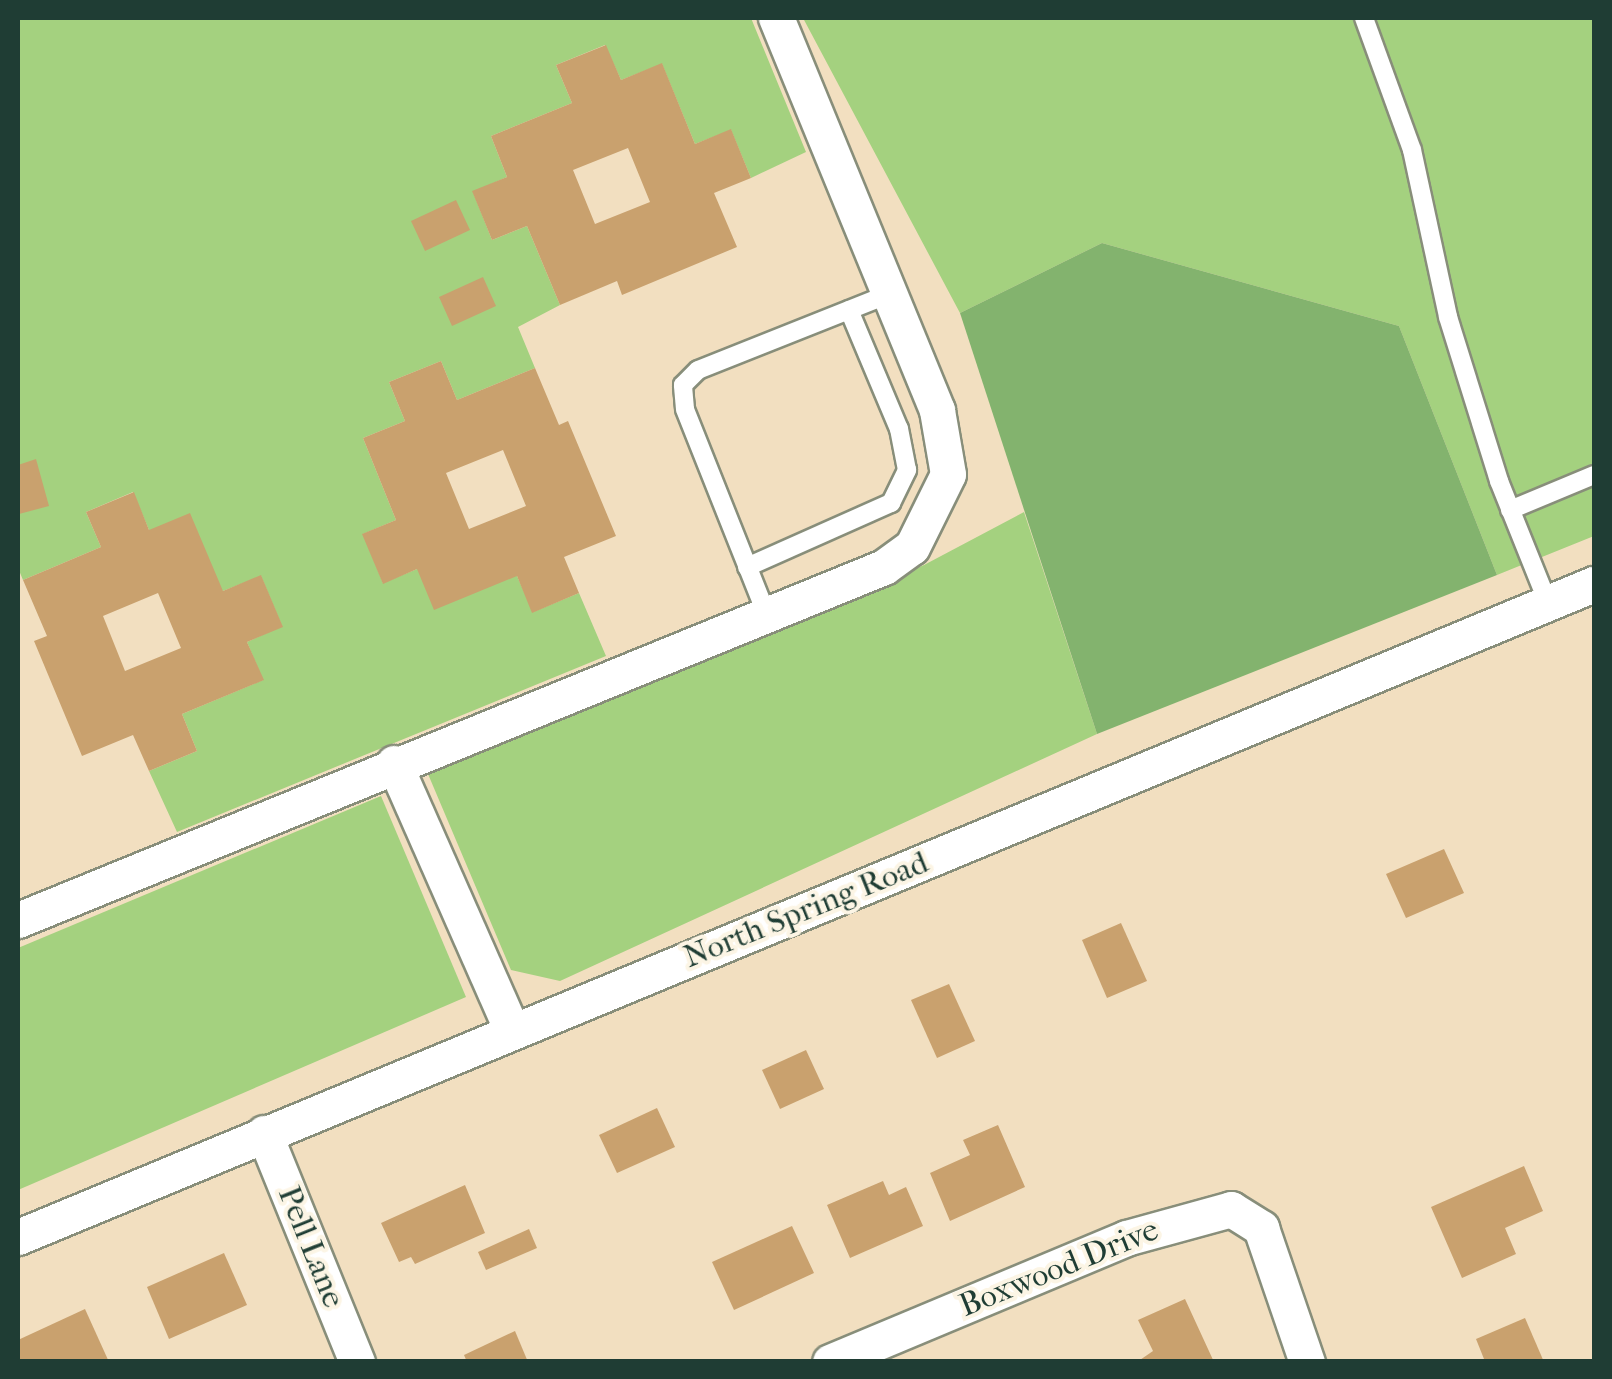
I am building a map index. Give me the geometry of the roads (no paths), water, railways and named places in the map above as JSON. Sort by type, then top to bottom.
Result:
[{"type":"street","points":[[20,911],[884,566],[912,547],[948,474],[938,410],[776,18]]},
{"type":"street","name":"North Spring Road","points":[[18,1237],[1594,584]]},
{"type":"street","points":[[394,763],[512,1031]]},
{"type":"street","name":"Pell Lane","points":[[264,1133],[357,1362]]},
{"type":"street","name":"Boxwood Drive","points":[[830,1362],[1194,1214],[1240,1212],[1260,1228],[1307,1362]]},
{"type":"lane","points":[[1364,18],[1412,150],[1448,318],[1510,510],[1548,603]]},
{"type":"lane","points":[[766,613],[685,410],[683,385],[698,370],[890,294]]},
{"type":"lane","points":[[748,567],[891,503],[908,470],[899,429],[849,310]]},
{"type":"lane","points":[[1510,510],[1594,475]]}]
